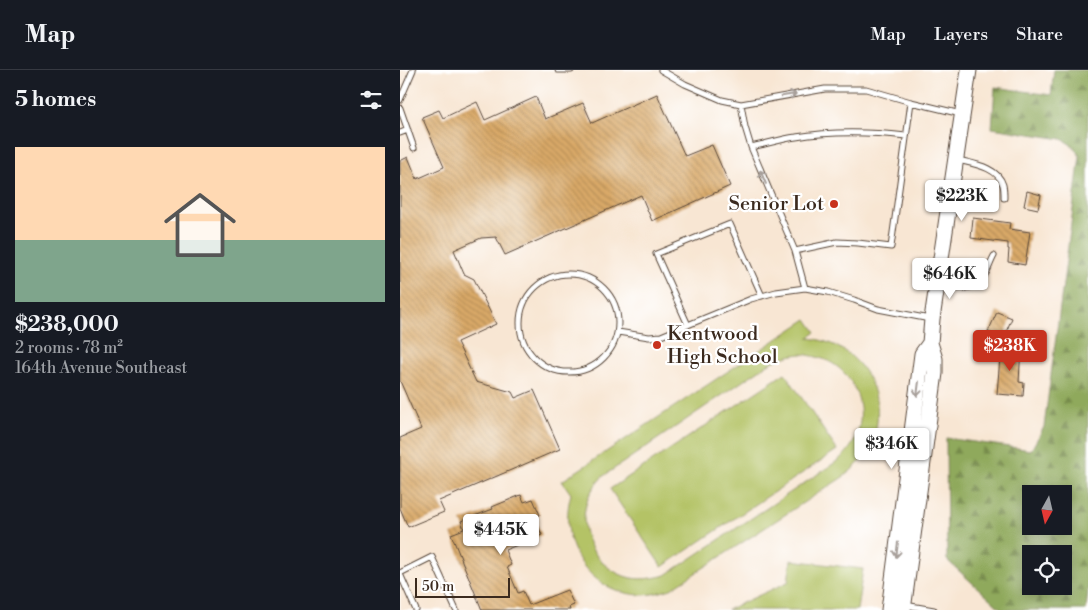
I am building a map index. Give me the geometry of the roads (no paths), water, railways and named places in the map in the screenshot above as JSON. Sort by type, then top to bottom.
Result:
[{"type":"street","points":[[896,607],[935,373],[935,359],[930,343],[932,319],[969,70]]},
{"type":"lane","points":[[400,100],[413,70]]},
{"type":"lane","points":[[558,70],[571,70]]},
{"type":"lane","points":[[661,70],[685,84],[722,100],[741,104],[825,89],[866,89],[962,114]]},
{"type":"lane","points":[[795,251],[837,242],[891,247],[911,102]]},
{"type":"lane","points":[[741,104],[750,147],[795,251],[805,288]]},
{"type":"lane","points":[[400,108],[414,148]]},
{"type":"lane","points":[[400,133],[408,130]]},
{"type":"lane","points":[[750,147],[819,134],[869,132],[906,136]]},
{"type":"lane","points":[[956,160],[978,165],[998,175],[1003,184],[1004,198]]},
{"type":"lane","points":[[688,325],[656,254],[730,224],[762,296]]},
{"type":"lane","points":[[937,285],[962,289],[971,287],[983,279],[994,256]]},
{"type":"lane","points":[[573,274],[584,276],[599,283],[611,296],[618,315],[618,332],[610,352],[598,364],[582,371],[564,373],[545,366],[531,356],[522,340],[519,323],[525,299],[536,286],[556,275],[573,274]]},
{"type":"lane","points":[[618,332],[649,337],[661,336],[751,299],[776,292],[805,288],[828,292],[886,311],[932,319]]},
{"type":"lane","points":[[416,610],[400,573],[432,558],[456,610]]},
{"type":"lane","points":[[896,607],[934,610]]},
{"type":"place","name":"Senior Lot","points":[[834,204]]},
{"type":"place","name":"Kentwood High School","points":[[657,345]]}]
